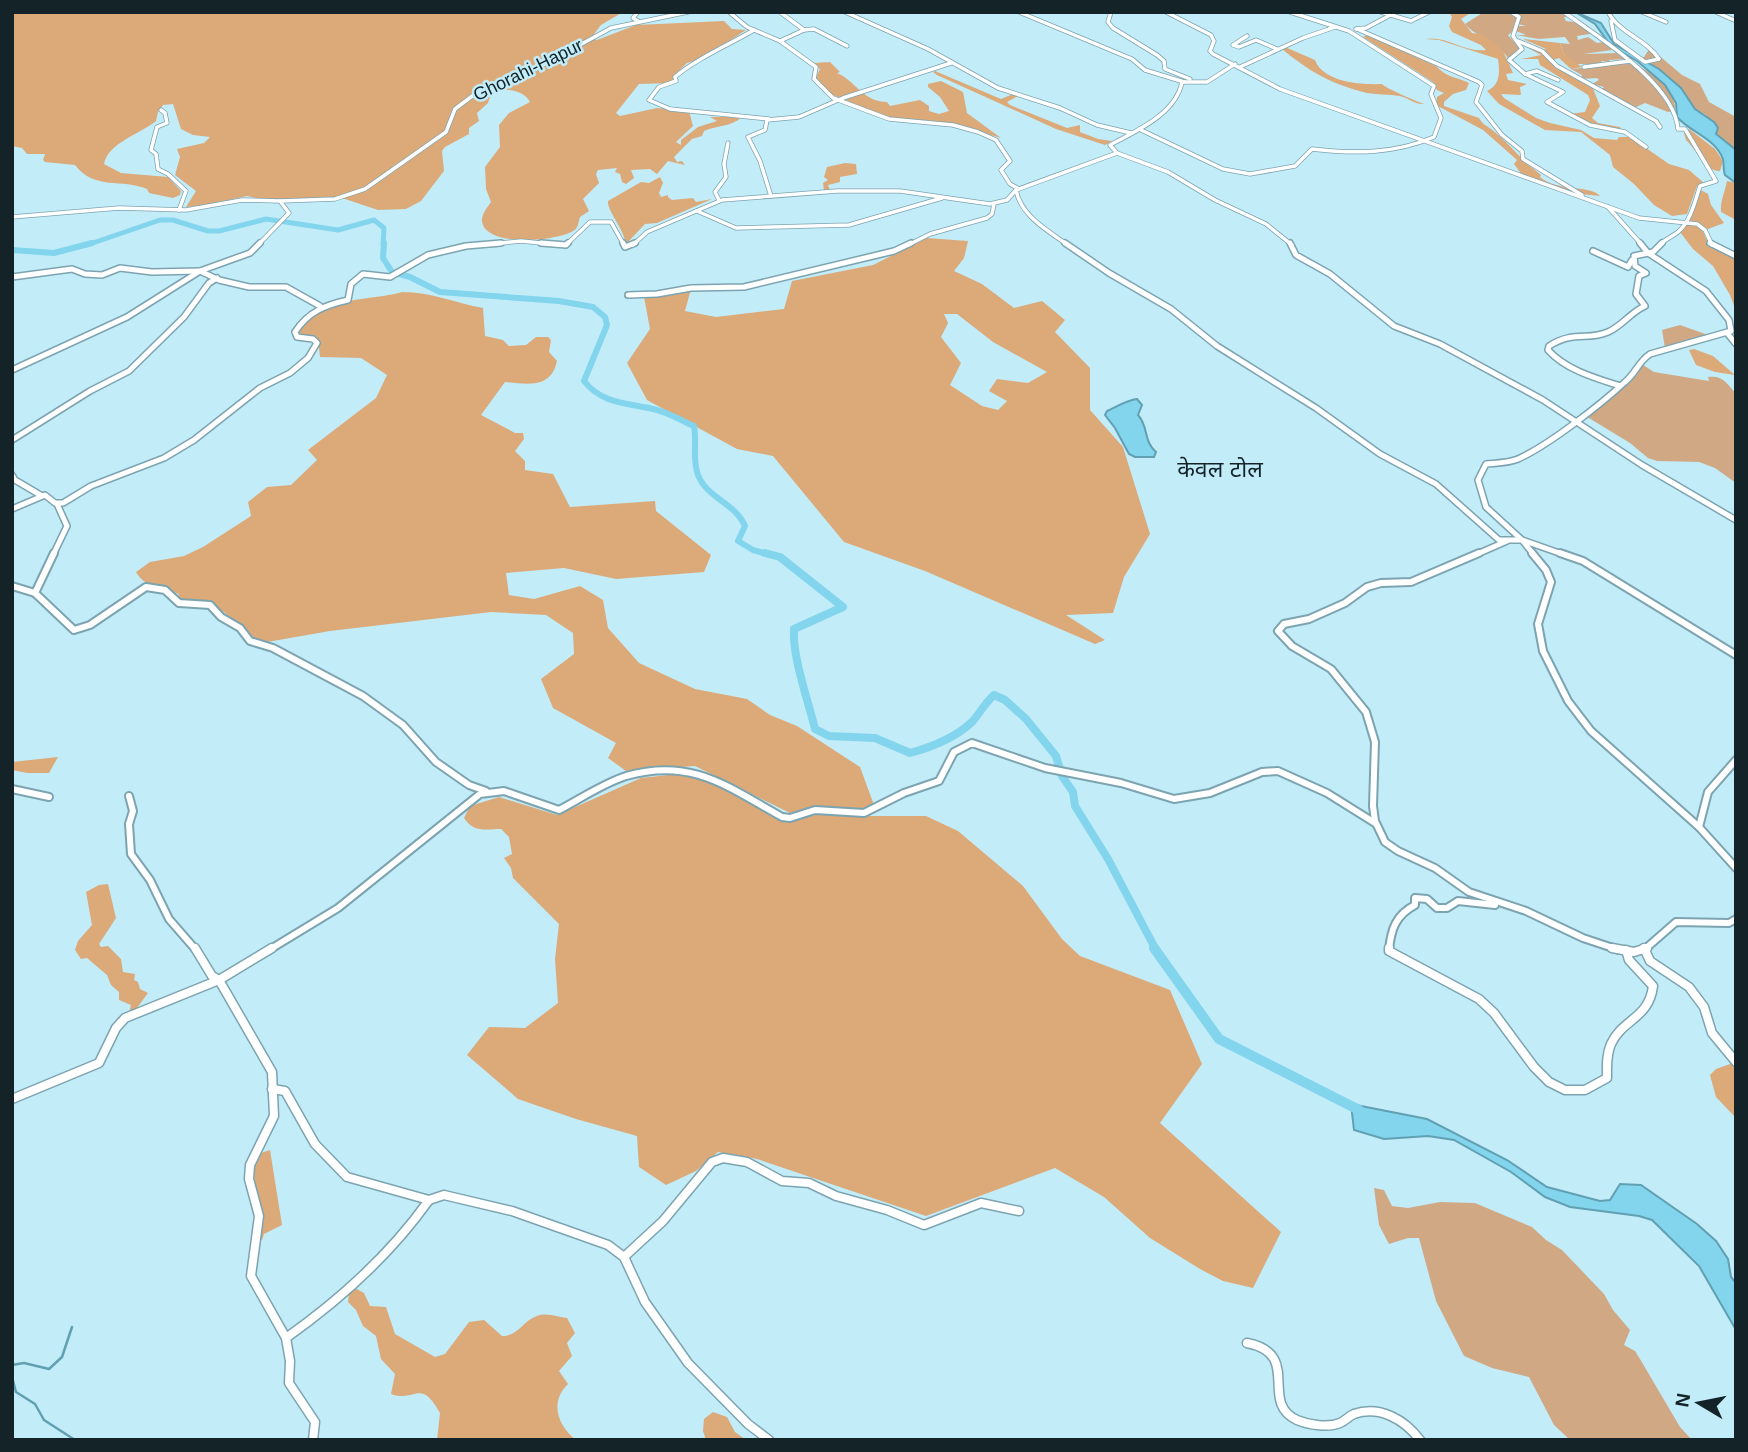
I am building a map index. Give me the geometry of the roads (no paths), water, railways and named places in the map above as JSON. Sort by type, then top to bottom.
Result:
[{"type":"street","points":[[638,12],[633,18],[640,22]]},
{"type":"street","name":"Ghorahi-Hapur","points":[[12,217],[108,207],[164,206],[179,210],[240,200],[265,203],[286,199],[324,200],[351,194],[393,171],[446,132],[455,109],[483,88],[528,73],[611,28],[688,12]]},
{"type":"street","points":[[729,12],[754,30],[780,41],[816,67],[814,79],[822,90],[839,101],[888,119],[953,125],[996,140],[1010,161],[1001,170],[1017,190],[1027,212],[1047,230],[1109,274],[1171,309],[1217,346],[1316,408],[1380,454],[1436,484],[1499,540],[1522,540],[1592,566],[1736,654]]},
{"type":"street","points":[[780,12],[804,30]]},
{"type":"street","points":[[845,12],[928,49],[998,88],[1060,108],[1097,125],[1131,133]]},
{"type":"street","points":[[1018,12],[1132,59],[1145,70],[1184,82],[1191,80]]},
{"type":"street","points":[[1111,12],[1112,18],[1108,22],[1116,31],[1150,49],[1164,61],[1165,69],[1191,80],[1207,82],[1238,65],[1332,27],[1366,28],[1396,12]]},
{"type":"street","points":[[1166,12],[1211,35],[1214,41],[1210,51],[1280,89],[1628,216],[1697,223],[1705,230],[1711,244],[1736,256]]},
{"type":"street","points":[[1139,129],[1223,169],[1251,174],[1295,166],[1312,149],[1372,153],[1434,137],[1441,118],[1431,94],[1434,86],[1362,38],[1340,27],[1290,12]]},
{"type":"street","points":[[1381,12],[1411,21],[1429,12]]},
{"type":"street","points":[[1511,12],[1519,17],[1513,36],[1522,49],[1509,60],[1525,74],[1563,92],[1547,102],[1590,125],[1625,132],[1646,147]]},
{"type":"street","points":[[1564,12],[1652,79],[1677,118],[1678,129],[1685,129],[1688,140],[1696,147],[1716,181],[1700,186],[1690,216],[1678,232],[1668,236],[1660,248],[1634,257],[1628,267]]},
{"type":"street","points":[[1608,12],[1614,38],[1623,48],[1645,61],[1659,59],[1643,43],[1611,21]]},
{"type":"street","points":[[1642,12],[1666,22]]},
{"type":"street","points":[[1716,12],[1736,21]]},
{"type":"street","points":[[780,41],[804,30],[814,29],[847,46]]},
{"type":"street","points":[[1357,29],[1479,82],[1482,85],[1476,102],[1502,135],[1522,151],[1524,159],[1586,199]]},
{"type":"street","points":[[754,30],[703,60],[688,64],[675,77],[674,84],[659,88],[649,95],[649,100],[670,109],[769,119],[799,117],[951,63]]},
{"type":"street","points":[[1247,36],[1233,44],[1239,47],[1256,40],[1277,49]]},
{"type":"street","points":[[1516,40],[1542,51],[1557,66],[1657,121],[1660,128]]},
{"type":"street","points":[[1584,67],[1630,61]]},
{"type":"street","points":[[1525,74],[1537,71],[1558,80]]},
{"type":"street","points":[[1184,82],[1171,105],[1139,129],[1110,145],[1117,153],[1168,172],[1214,200],[1266,225],[1292,244],[1296,255],[1330,274],[1394,326],[1440,344],[1576,419],[1642,465],[1736,520]]},
{"type":"street","points":[[161,110],[165,113],[167,123],[157,127],[151,150],[156,154],[158,169],[186,191],[179,210]]},
{"type":"street","points":[[769,119],[765,121],[765,130],[748,137],[760,160],[771,196]]},
{"type":"street","points":[[719,200],[715,192],[726,177],[723,156],[728,143]]},
{"type":"street","points":[[57,504],[91,486],[164,458],[208,430],[260,388],[290,373],[309,358],[317,347],[315,339],[297,337],[295,332],[320,306],[348,300],[351,284],[363,274],[390,277],[437,252],[507,242],[566,245],[587,223],[612,223],[624,245],[630,247],[647,232],[719,200],[857,191],[908,192],[994,204],[1007,200],[1017,190],[1117,153]]},
{"type":"street","points":[[697,211],[736,229],[849,225],[873,220],[904,207],[944,198]]},
{"type":"street","points":[[12,370],[127,317],[200,271],[255,249],[289,213],[289,210],[279,204],[280,201]]},
{"type":"street","points":[[628,295],[657,294],[691,288],[744,287],[867,259],[894,251],[930,234],[976,223],[992,215],[994,204]]},
{"type":"street","points":[[1608,207],[1631,230],[1648,253],[1706,291],[1709,300],[1732,326],[1727,333],[1650,354],[1639,361],[1629,379],[1576,419],[1516,460],[1491,463],[1482,468],[1478,480],[1486,507],[1522,540],[1546,570],[1551,582],[1538,624],[1543,651],[1568,701],[1591,731],[1699,827],[1736,868]]},
{"type":"street","points":[[1660,221],[1690,216]]},
{"type":"street","points":[[1593,251],[1628,267],[1638,281]]},
{"type":"street","points":[[1620,386],[1581,373],[1553,357],[1548,350],[1549,346],[1563,337],[1608,332],[1634,311],[1645,306],[1636,294],[1638,281],[1646,272],[1635,266],[1633,259]]},
{"type":"street","points":[[12,277],[72,269],[85,274],[102,275],[120,268],[152,272],[200,271],[249,287],[286,287],[320,306]]},
{"type":"street","points":[[12,440],[90,391],[129,371],[184,317],[209,283],[217,278]]},
{"type":"street","points":[[1727,333],[1736,344]]},
{"type":"street","points":[[12,475],[15,480],[42,496]]},
{"type":"street","points":[[12,509],[47,495],[57,504],[67,526],[35,593]]},
{"type":"street","points":[[1508,540],[1411,582],[1381,583],[1367,587],[1345,603],[1308,619],[1284,624],[1278,631],[1293,647],[1327,666],[1367,712],[1374,728],[1377,759],[1371,802],[1375,823],[1382,839],[1392,848],[1433,867],[1460,887],[1534,915],[1588,942],[1636,953],[1652,945],[1676,922],[1729,923],[1736,919]]},
{"type":"street","points":[[12,586],[35,593],[46,607],[74,630],[90,625],[146,587],[165,590],[179,603],[210,605],[221,617],[240,628],[250,641],[273,648],[363,696],[403,725],[436,762],[469,785],[486,791],[504,791],[559,810],[626,776],[682,769],[713,778],[782,817],[790,818],[815,810],[864,813],[904,793],[939,781],[947,759],[963,745],[972,743],[1045,768],[1121,783],[1174,799],[1210,793],[1262,772],[1278,772],[1327,793],[1375,823]]},
{"type":"street","points":[[1699,827],[1708,792],[1736,760]]},
{"type":"street","points":[[12,789],[49,797]]},
{"type":"street","points":[[12,1099],[99,1063],[116,1027],[125,1018],[219,979],[302,932],[338,908],[486,791]]},
{"type":"street","points":[[129,796],[133,811],[129,824],[131,853],[150,880],[169,919],[201,955],[212,976],[219,979],[238,1017],[270,1067],[276,1104],[274,1116],[257,1146],[250,1166],[249,1179],[259,1216],[251,1276],[286,1338],[290,1361],[289,1384],[313,1416],[313,1440]]},
{"type":"street","points":[[1504,905],[1458,901],[1447,908],[1437,908],[1427,899],[1415,898],[1415,905],[1400,912],[1391,929],[1389,951],[1478,998],[1492,1010],[1547,1083],[1568,1092],[1600,1084],[1607,1078],[1604,1059],[1614,1035],[1638,1018],[1654,993],[1653,986],[1629,960],[1626,950]]},
{"type":"street","points":[[1644,948],[1650,961],[1689,987],[1704,1007],[1712,1033],[1736,1062]]},
{"type":"street","points":[[272,1089],[285,1091],[315,1144],[347,1177],[429,1200],[444,1195],[512,1211],[608,1245],[624,1257],[645,1301],[688,1363],[748,1424],[769,1440]]},
{"type":"street","points":[[624,1257],[663,1221],[712,1162],[718,1159],[747,1162],[782,1181],[809,1183],[836,1196],[887,1210],[915,1224],[933,1223],[957,1210],[981,1203],[1020,1211]]},
{"type":"street","points":[[286,1338],[313,1320],[379,1259],[412,1226],[429,1200]]},
{"type":"street","points":[[1247,1343],[1270,1349],[1275,1356],[1282,1404],[1292,1418],[1316,1425],[1328,1425],[1339,1423],[1354,1414],[1388,1413],[1407,1423],[1420,1440]]},
{"type":"water","points":[[1575,12],[1601,23],[1614,44],[1659,69],[1681,88],[1695,109],[1714,122],[1718,128],[1716,134],[1736,150],[1736,183],[1725,175],[1723,159],[1714,146],[1677,117],[1676,103],[1665,85],[1637,61],[1611,46],[1595,24]]},
{"type":"water","points":[[1137,399],[1142,405],[1138,415],[1144,424],[1149,443],[1156,452],[1154,457],[1135,457],[1129,454],[1105,415],[1107,411],[1125,402]]},
{"type":"water","points":[[1351,1104],[1427,1119],[1507,1160],[1547,1187],[1600,1201],[1610,1200],[1620,1184],[1641,1185],[1697,1224],[1716,1241],[1728,1259],[1731,1277],[1736,1283],[1736,1330],[1699,1266],[1652,1220],[1570,1207],[1545,1197],[1511,1172],[1454,1140],[1428,1136],[1384,1139],[1354,1130]]},
{"type":"waterway","points":[[87,245],[160,220],[173,220],[208,231],[219,231],[266,219],[338,230],[374,220],[384,228],[383,245]]},
{"type":"waterway","points":[[12,250],[54,253],[92,243]]},
{"type":"waterway","points":[[384,243],[383,258],[392,272],[410,277],[440,292],[559,301],[593,307],[605,317],[607,325],[584,381],[591,389],[607,398],[658,410],[694,426],[695,463],[702,483],[735,512],[745,526],[738,541],[753,550],[771,555]]},
{"type":"waterway","points":[[765,553],[780,557],[843,607],[794,629],[798,665],[815,729],[829,736],[875,738],[910,753],[935,745],[958,733],[972,722],[994,695],[1005,700],[1026,719],[1056,756],[1062,776],[1073,792],[1075,806],[1108,859],[1156,950]]},
{"type":"waterway","points":[[1154,948],[1219,1039],[1359,1110]]},
{"type":"waterway","points":[[12,1365],[24,1363],[49,1369],[62,1357],[72,1327]]},
{"type":"waterway","points":[[12,1377],[16,1392],[35,1404],[44,1420],[75,1440]]},
{"type":"district","name":"केवल टोल","points":[[1220,469]]}]
